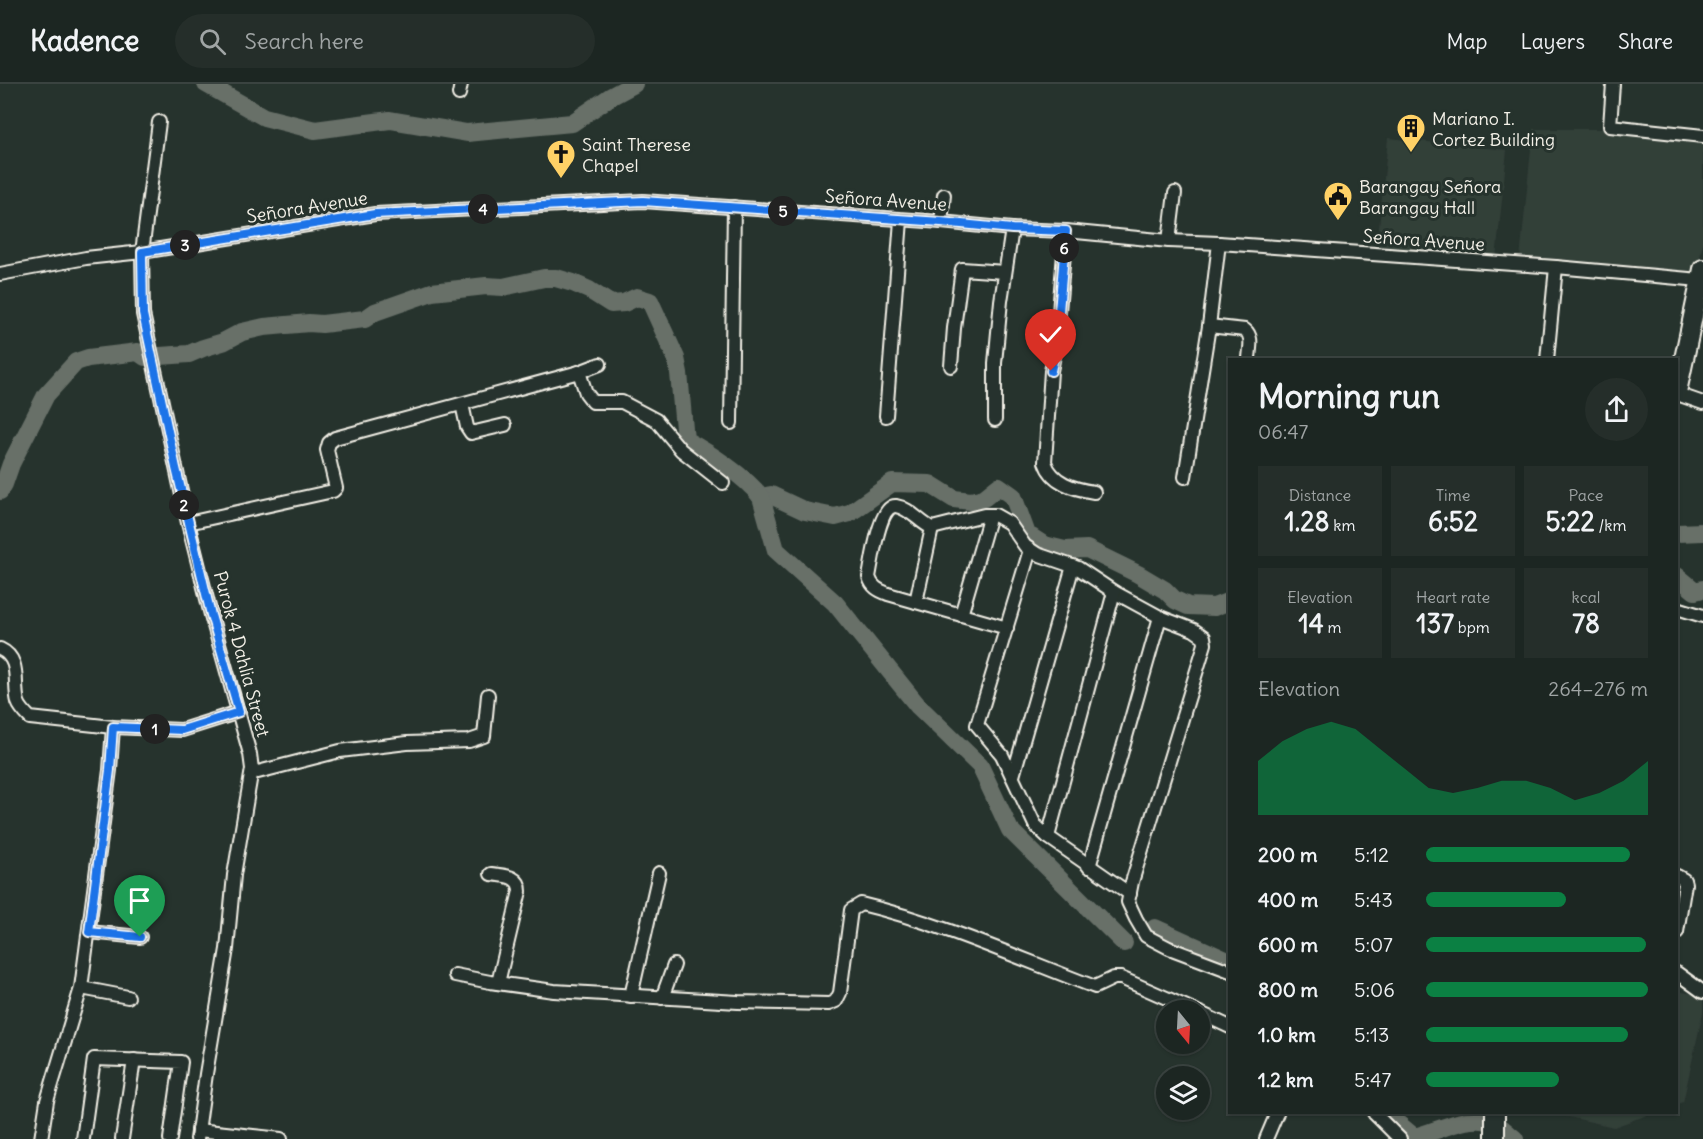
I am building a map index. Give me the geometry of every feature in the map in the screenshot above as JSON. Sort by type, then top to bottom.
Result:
[{"type":"main road","points":[[1678,390],[1696,327],[1702,275]]},
{"type":"main road","points":[[1495,1114],[1495,1136]]},
{"type":"street","points":[[1613,84],[1610,126],[1703,136]]},
{"type":"street","name":"Purok 4 Dahlia Street","points":[[159,122],[142,252],[143,314],[188,522],[250,754],[252,769],[234,875],[227,949],[197,1134]]},
{"type":"street","points":[[1169,241],[1175,194]]},
{"type":"street","points":[[941,222],[944,195]]},
{"type":"street","name":"Señora Avenue","points":[[0,274],[86,258],[142,252],[375,214],[643,201],[1012,229],[1066,231],[1169,241],[1702,275]]},
{"type":"street","points":[[731,423],[734,207]]},
{"type":"street","points":[[886,416],[901,220]]},
{"type":"street","points":[[995,420],[995,363],[1012,229]]},
{"type":"street","points":[[1066,231],[1056,346],[1051,371],[1045,462],[1048,471],[1067,486],[1094,492]]},
{"type":"street","points":[[1185,477],[1220,243]]},
{"type":"street","points":[[1547,358],[1556,267]]},
{"type":"street","points":[[951,366],[962,268],[1005,272]]},
{"type":"street","points":[[1209,326],[1245,330],[1249,333],[1249,358]]},
{"type":"street","points":[[188,522],[333,491],[336,488],[327,450],[329,443],[335,438],[579,372],[600,364]]},
{"type":"street","points":[[579,372],[586,393],[593,402],[622,402],[656,420],[681,450],[723,483]]},
{"type":"street","points":[[1678,393],[1703,403]]},
{"type":"street","points":[[462,404],[467,427],[471,434],[505,425]]},
{"type":"street","points":[[1007,628],[888,594],[871,584],[869,577],[882,518],[889,508],[894,506],[905,509],[933,528],[995,514],[1009,523],[1019,539],[1030,550],[1050,560],[1078,568],[1114,592],[1204,637],[1205,644],[1128,902],[1146,936],[1169,948],[1228,970]]},
{"type":"street","points":[[961,615],[990,515]]},
{"type":"street","points":[[916,602],[933,528]]},
{"type":"street","points":[[1030,550],[977,725],[1002,755],[1035,825],[1089,867],[1130,894]]},
{"type":"street","points":[[1013,776],[1073,566]]},
{"type":"street","points":[[1048,837],[1114,592]]},
{"type":"street","points":[[1678,608],[1703,616]]},
{"type":"street","points":[[1089,867],[1160,617]]},
{"type":"street","points":[[0,648],[5,651],[15,666],[18,704],[30,718],[113,727],[182,730],[239,712]]},
{"type":"street","points":[[252,769],[258,772],[340,751],[407,743],[476,739],[484,736],[488,695]]},
{"type":"street","points":[[41,1139],[47,1101],[81,988],[110,770],[113,727]]},
{"type":"street","points":[[632,996],[659,873]]},
{"type":"street","points":[[491,874],[512,878],[520,884],[498,983]]},
{"type":"street","points":[[1678,877],[1684,880],[1685,884],[1678,926]]},
{"type":"street","points":[[455,975],[554,992],[829,1004],[836,1001],[840,993],[851,910],[861,904],[931,925],[1095,987],[1114,978],[1121,978],[1171,1000]]},
{"type":"street","points":[[89,932],[140,937]]},
{"type":"street","points":[[662,998],[674,965]]},
{"type":"street","points":[[1678,974],[1703,992]]},
{"type":"street","points":[[81,988],[128,997]]},
{"type":"street","points":[[1210,1018],[1228,1026]]},
{"type":"street","points":[[83,1139],[94,1059],[181,1062],[170,1139]]},
{"type":"street","points":[[123,1139],[134,1060]]},
{"type":"street","points":[[1266,1139],[1277,1114]]},
{"type":"street","points":[[1375,1114],[1400,1139]]},
{"type":"street","points":[[197,1134],[281,1139]]},
{"type":"shaded area","points":[[1533,129],[1609,129],[1703,140],[1703,244],[1696,275],[1520,259]]},
{"type":"shaded area","points":[[1388,138],[1507,150],[1496,259],[1377,248]]},
{"type":"shaded area","points":[[1678,991],[1703,996],[1703,1012],[1683,1102],[1678,1104]]},
{"type":"shaded area","points":[[1556,1114],[1650,1114],[1614,1127]]},
{"type":"waterway","points":[[206,84],[264,117],[315,130],[390,120],[467,133],[572,123],[634,84]]},
{"type":"waterway","points":[[0,491],[46,395],[76,362],[88,358],[138,352],[145,357],[189,354],[223,342],[242,332],[264,327],[365,319],[375,312],[432,292],[486,286],[503,287],[544,278],[556,278],[589,290],[611,304],[624,303],[637,297],[650,301],[676,358],[685,440],[736,473],[761,497],[771,495],[805,511],[835,517],[850,513],[892,483],[930,484],[954,499],[971,501],[984,498],[999,486],[1013,496],[1027,534],[1044,545],[1065,550],[1087,549],[1138,574],[1165,590],[1175,600],[1188,606],[1214,607],[1228,602]]},
{"type":"waterway","points":[[761,497],[776,550],[835,603],[918,706],[980,766],[1010,830],[1124,943]]},
{"type":"waterway","points":[[1678,533],[1703,532]]},
{"type":"waterway","points":[[1678,577],[1695,591],[1703,589]]},
{"type":"waterway","points":[[1155,928],[1228,961]]},
{"type":"waterway","points":[[1390,1114],[1414,1137],[1463,1121],[1483,1120],[1495,1123],[1515,1139]]},
{"type":"place","name":"Mariano I. Cortez Building","points":[[1411,154]]},
{"type":"place","name":"Saint Therese Chapel","points":[[561,180]]},
{"type":"place","name":"Barangay Señora Barangay Hall","points":[[1338,222]]},
{"type":"route","points":[[140,937],[89,932],[110,770],[113,727],[182,730],[239,712],[211,615],[143,314],[142,252],[375,214],[643,201],[1012,229],[1066,231],[1056,346],[1051,371]]}]
